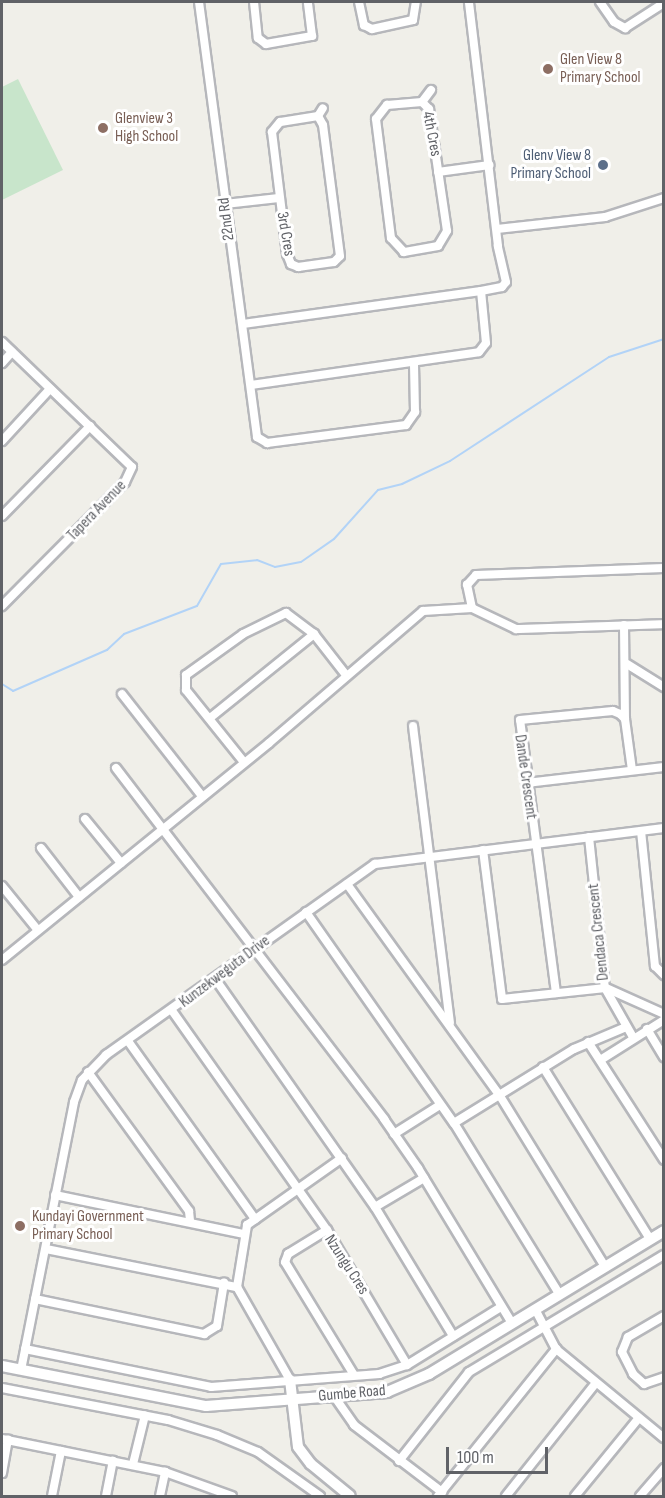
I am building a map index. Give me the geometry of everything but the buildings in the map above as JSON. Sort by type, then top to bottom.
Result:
[{"type":"street","name":"22nd Rd","points":[[199,2],[257,437],[267,443],[406,425],[415,412],[414,363]]},
{"type":"street","points":[[254,2],[258,38],[266,44],[312,36],[308,2]]},
{"type":"street","points":[[359,2],[364,25],[372,29],[413,20],[417,2]]},
{"type":"street","points":[[243,324],[481,291],[502,287],[506,282],[468,2]]},
{"type":"street","points":[[600,2],[614,22],[625,28],[663,3]]},
{"type":"street","points":[[422,102],[431,90]]},
{"type":"street","name":"4th Cres","points":[[422,102],[429,109],[447,231],[444,240],[431,249],[398,250],[391,238],[376,119],[387,105],[422,102]]},
{"type":"street","points":[[318,116],[323,108]]},
{"type":"street","name":"3rd Cres","points":[[318,116],[323,125],[341,252],[338,260],[298,267],[291,264],[279,198],[274,127],[280,122],[318,116]]},
{"type":"street","points":[[438,172],[490,165]]},
{"type":"street","points":[[225,204],[279,198]]},
{"type":"street","points":[[497,229],[605,217],[663,198]]},
{"type":"street","points":[[251,385],[414,363],[484,348],[481,291]]},
{"type":"street","points":[[2,342],[90,426],[2,516]]},
{"type":"street","points":[[2,363],[12,352]]},
{"type":"street","points":[[2,441],[50,388]]},
{"type":"street","name":"Tapera Avenue","points":[[2,606],[131,475],[127,461],[90,426]]},
{"type":"street","points":[[472,608],[467,585],[476,575],[663,568]]},
{"type":"street","points":[[2,960],[243,761],[269,744],[346,675],[423,611],[472,608],[516,628],[663,624]]},
{"type":"street","points":[[243,761],[186,690],[186,675],[278,614],[285,613],[296,618],[314,634],[346,675]]},
{"type":"street","points":[[624,625],[627,664],[622,675],[632,771]]},
{"type":"street","points":[[210,718],[314,634]]},
{"type":"street","points":[[627,664],[663,687]]},
{"type":"street","points":[[122,694],[202,796]]},
{"type":"street","name":"Dande Crescent","points":[[556,993],[534,845],[520,720],[613,711],[625,719]]},
{"type":"street","points":[[413,726],[450,1023]]},
{"type":"street","points":[[526,783],[663,767]]},
{"type":"street","points":[[116,768],[162,830],[257,948],[394,1134],[424,1178],[512,1323]]},
{"type":"street","points":[[85,819],[122,863]]},
{"type":"street","name":"Kunzekweguta Drive","points":[[21,1370],[74,1102],[88,1072],[375,864],[663,828]]},
{"type":"street","points":[[641,831],[655,966],[663,975]]},
{"type":"street","name":"Dendaca Crescent","points":[[483,850],[502,999],[605,988],[589,837]]},
{"type":"street","points":[[41,848],[79,897]]},
{"type":"street","points":[[347,884],[450,1023],[500,1096],[605,1267]]},
{"type":"street","points":[[2,886],[37,929]]},
{"type":"street","points":[[306,912],[454,1123],[559,1294]]},
{"type":"street","points":[[216,981],[375,1207],[453,1336]]},
{"type":"street","points":[[605,988],[663,1014]]},
{"type":"street","points":[[605,988],[633,1037]]},
{"type":"street","points":[[173,1012],[327,1230]]},
{"type":"street","points":[[602,1059],[633,1037],[663,1020]]},
{"type":"street","points":[[454,1123],[543,1067],[588,1042],[626,1027]]},
{"type":"street","points":[[646,1029],[663,1057]]},
{"type":"street","points":[[128,1041],[255,1220]]},
{"type":"street","points":[[588,1042],[602,1059],[663,1160]]},
{"type":"street","points":[[543,1067],[650,1239]]},
{"type":"street","points":[[88,1072],[189,1212],[190,1221]]},
{"type":"street","points":[[394,1134],[440,1105]]},
{"type":"street","points":[[342,1158],[255,1220],[243,1234],[237,1287],[290,1380],[294,1438],[304,1456],[350,1497]]},
{"type":"street","points":[[375,1207],[424,1178]]},
{"type":"street","points":[[55,1195],[190,1221],[243,1234]]},
{"type":"street","name":"Nzungu Cres","points":[[354,1376],[285,1262],[288,1254],[327,1230],[407,1365]]},
{"type":"street","name":"Gumbe Road","points":[[2,1366],[206,1406],[334,1396],[405,1387],[663,1231]]},
{"type":"street","points":[[46,1249],[237,1287]]},
{"type":"street","points":[[399,1461],[469,1372],[663,1255]]},
{"type":"street","points":[[35,1299],[204,1334],[217,1326],[224,1283]]},
{"type":"street","points":[[25,1349],[211,1387],[354,1376],[388,1372],[407,1365],[501,1307]]},
{"type":"street","points":[[535,1309],[556,1349],[595,1384],[663,1438]]},
{"type":"street","points":[[663,1316],[628,1337],[622,1352],[633,1374],[644,1384],[663,1377]]},
{"type":"street","points":[[334,1396],[354,1425],[440,1494],[556,1349]]},
{"type":"street","points":[[506,1497],[595,1384]]},
{"type":"street","points":[[2,1388],[145,1415],[217,1435],[258,1452],[320,1497]]},
{"type":"street","points":[[133,1464],[145,1415]]},
{"type":"street","points":[[576,1497],[638,1419]]},
{"type":"street","points":[[2,1473],[5,1439],[165,1472],[227,1495]]},
{"type":"street","points":[[52,1497],[62,1451]]},
{"type":"street","points":[[106,1497],[113,1461]]},
{"type":"street","points":[[640,1497],[663,1468]]},
{"type":"street","points":[[159,1497],[165,1472]]},
{"type":"green space","points":[[18,79],[63,170],[2,200],[2,87]]},
{"type":"waterway","points":[[2,684],[13,691],[107,650],[124,634],[197,606],[221,564],[257,560],[275,567],[301,562],[334,539],[378,490],[402,484],[450,461],[609,357],[664,339]]},
{"type":"place","name":"Glen View 8 Primary School","points":[[548,69]]},
{"type":"place","name":"Glenview 3 High School","points":[[103,128]]},
{"type":"place","name":"Glenv View 8 Primary School","points":[[603,165]]},
{"type":"place","name":"Kundayi Government Primary School","points":[[20,1226]]}]
